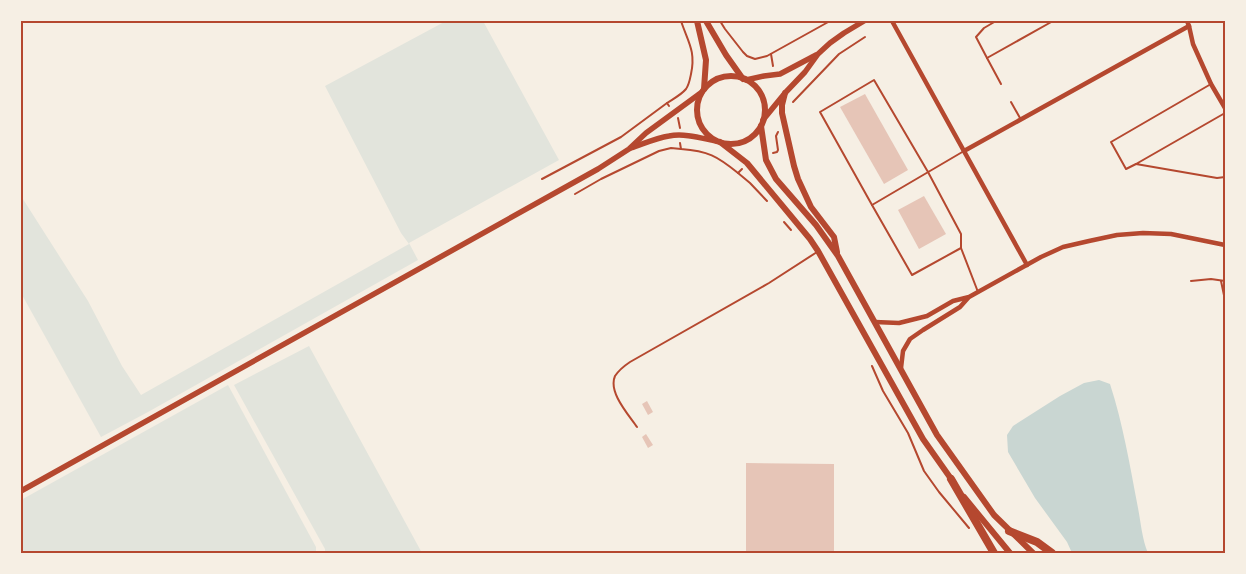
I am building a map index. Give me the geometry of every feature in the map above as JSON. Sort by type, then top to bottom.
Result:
[{"type":"highway","points":[[950,479],[994,553]]},
{"type":"highway","points":[[1009,531],[1038,542],[1052,553]]},
{"type":"main road","points":[[697,21],[706,60],[703,91],[697,109],[698,120],[703,130],[747,163],[810,239],[923,439],[950,479],[1010,553]]},
{"type":"main road","points":[[706,21],[726,55],[744,79],[755,87],[762,97],[764,108],[762,123],[766,160],[776,179],[816,225],[838,256],[937,435],[994,515],[1033,553]]},
{"type":"main road","points":[[703,91],[714,81],[725,77],[744,79]]},
{"type":"main road","points":[[784,94],[782,113],[798,179],[811,206],[834,237],[838,256]]},
{"type":"main road","points":[[718,142],[731,144],[743,142],[753,136],[762,123]]},
{"type":"street","points":[[762,123],[818,54],[830,43],[864,21]]},
{"type":"street","points":[[892,21],[1027,265]]},
{"type":"street","points":[[964,151],[1188,23],[1192,44],[1225,108]]},
{"type":"street","points":[[744,79],[780,74],[818,54]]},
{"type":"street","points":[[21,491],[598,169],[629,148],[646,133],[703,91]]},
{"type":"street","points":[[629,148],[674,135],[718,142]]},
{"type":"street","points":[[875,322],[899,323],[927,316],[953,301],[978,292],[1042,257],[1064,248],[1117,235],[1143,233],[1171,234],[1225,245]]},
{"type":"street","points":[[901,369],[904,351],[910,339],[960,308],[968,297]]},
{"type":"lane","points":[[996,21],[984,28],[976,37],[1001,84]]},
{"type":"lane","points":[[987,58],[1053,21]]},
{"type":"lane","points":[[961,248],[912,275],[820,112],[874,80],[928,172],[961,234],[961,248],[978,292]]},
{"type":"lane","points":[[1211,84],[1111,142],[1126,169],[1225,113]]},
{"type":"lane","points":[[1011,102],[1021,120]]},
{"type":"lane","points":[[872,205],[964,151]]},
{"type":"lane","points":[[1136,164],[1217,178],[1225,177]]},
{"type":"lane","points":[[636,427],[615,392],[614,378],[619,370],[769,283],[818,251]]},
{"type":"lane","points":[[1190,281],[1211,279],[1225,281]]},
{"type":"lane","points":[[1221,280],[1225,300]]},
{"type":"path","points":[[542,179],[620,137],[685,89],[690,79],[693,60],[692,50],[681,21]]},
{"type":"path","points":[[720,21],[738,46],[751,58],[759,58],[771,54],[830,21]]},
{"type":"path","points":[[793,102],[840,54],[865,36]]},
{"type":"path","points":[[771,54],[773,66]]},
{"type":"path","points":[[667,103],[670,108]]},
{"type":"path","points":[[678,119],[680,126]]},
{"type":"path","points":[[772,153],[778,150],[777,134],[782,131]]},
{"type":"path","points":[[680,143],[680,148]]},
{"type":"path","points":[[575,194],[658,151],[680,148],[716,156],[750,183],[771,206]]},
{"type":"path","points":[[738,173],[742,169]]},
{"type":"path","points":[[781,218],[793,232]]},
{"type":"path","points":[[869,361],[883,390],[908,433],[924,471],[973,533]]},
{"type":"shaded area","points":[[446,21],[483,21],[559,160],[409,243],[418,260],[101,437],[21,293],[21,196],[88,301],[122,366],[141,395],[409,244],[401,233],[325,86]]},
{"type":"shaded area","points":[[309,346],[422,553],[325,553],[325,549],[234,385]]},
{"type":"shaded area","points":[[1099,380],[1110,384],[1115,399],[1126,445],[1143,537],[1148,553],[1072,553],[1067,542],[1035,498],[1008,452],[1007,435],[1013,426],[1084,383]]},
{"type":"shaded area","points":[[228,385],[316,547],[316,553],[21,553],[21,500]]},
{"type":"building","points":[[865,94],[908,170],[884,184],[840,107]]},
{"type":"building","points":[[924,196],[946,234],[919,249],[898,210]]},
{"type":"building","points":[[647,401],[653,412],[648,415],[642,404]]},
{"type":"building","points":[[646,434],[653,445],[648,448],[642,437]]},
{"type":"building","points":[[746,463],[834,464],[834,553],[746,553]]}]
